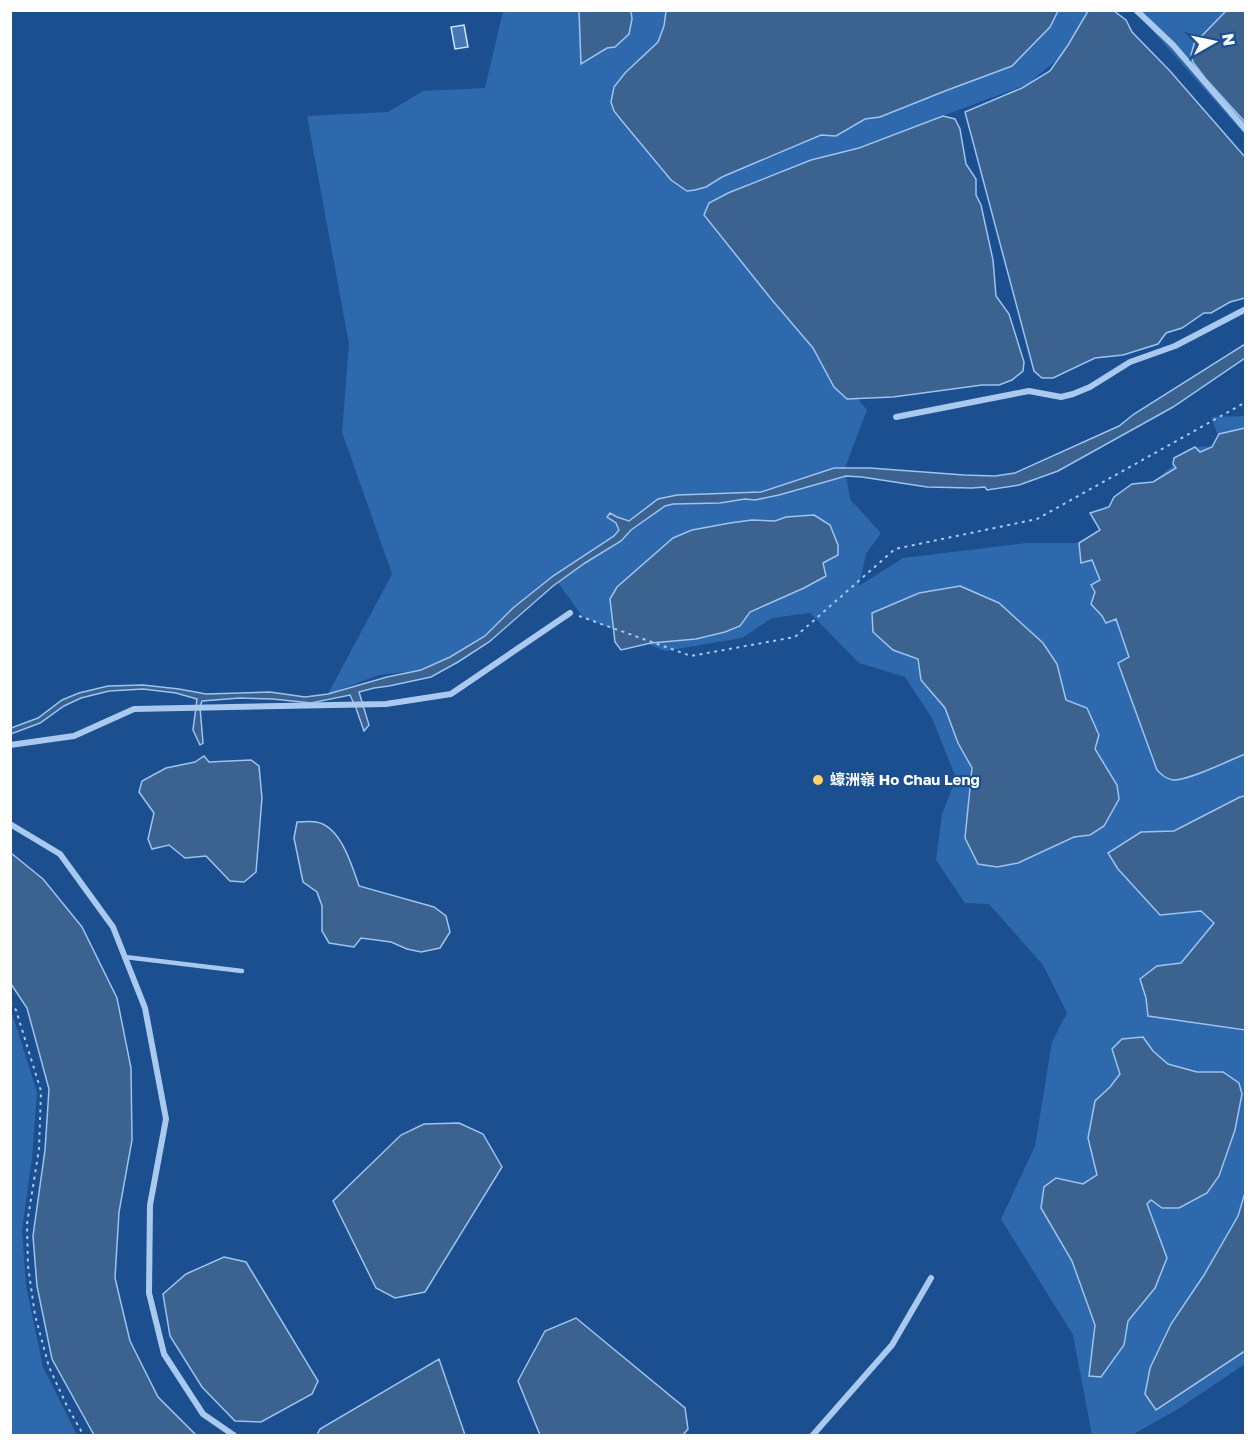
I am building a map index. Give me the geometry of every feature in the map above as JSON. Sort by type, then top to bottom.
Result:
[{"type":"street","points":[[1136,10],[1173,45],[1245,130]]},
{"type":"street","points":[[896,417],[1029,391],[1061,397],[1073,394],[1090,387],[1130,362],[1175,346],[1245,309]]},
{"type":"street","points":[[10,745],[74,736],[134,709],[386,704],[452,694],[570,613]]},
{"type":"street","points":[[10,824],[60,854],[113,927],[145,1008],[166,1119],[150,1205],[149,1293],[164,1354],[203,1414],[235,1436]]},
{"type":"street","points":[[812,1436],[891,1345],[931,1278]]},
{"type":"lane","points":[[125,957],[242,971]]},
{"type":"path","points":[[570,613],[691,656],[795,637],[895,549],[1037,519],[1245,402]]},
{"type":"path","points":[[10,1003],[16,1010],[41,1091],[39,1149],[27,1224],[28,1266],[35,1315],[49,1367],[84,1436]]},
{"type":"shaded area","points":[[666,10],[1058,11],[1050,27],[1012,66],[880,117],[865,119],[836,136],[821,135],[722,177],[706,187],[687,191],[671,180],[614,111],[611,102],[614,87],[625,73],[658,42],[664,26]]},
{"type":"shaded area","points":[[503,11],[1088,11],[1058,59],[1028,84],[709,203],[704,215],[867,410],[845,468],[850,499],[881,533],[866,554],[859,586],[903,558],[1026,543],[1079,543],[1100,530],[1098,511],[1153,482],[1195,447],[1222,446],[1211,417],[1245,416],[1245,1364],[1178,1409],[1132,1435],[1092,1435],[1073,1335],[1001,1219],[1035,1146],[1052,1042],[1067,1013],[1043,965],[989,904],[965,903],[936,860],[942,814],[956,778],[932,718],[905,677],[859,663],[810,613],[772,618],[742,638],[665,651],[583,617],[553,576],[513,608],[485,636],[454,654],[421,670],[379,675],[328,694],[392,574],[342,432],[349,344],[307,116],[388,112],[423,91],[485,88]]},
{"type":"shaded area","points":[[579,11],[631,11],[629,34],[615,47],[607,48],[581,64]]},
{"type":"shaded area","points":[[1088,11],[1114,11],[1126,20],[1132,32],[1170,71],[1245,157],[1245,298],[1230,302],[1211,313],[1204,313],[1182,328],[1166,333],[1158,344],[1123,355],[1095,358],[1053,378],[1042,378],[1034,371],[965,112],[1022,88],[1050,71]]},
{"type":"shaded area","points":[[1135,11],[1245,11],[1245,135]]},
{"type":"shaded area","points":[[1226,11],[1245,11],[1245,122],[1205,78],[1193,62],[1191,55],[1194,44]]},
{"type":"shaded area","points":[[943,116],[955,119],[960,129],[966,164],[976,179],[976,195],[981,205],[993,260],[996,296],[1009,314],[1024,362],[1023,371],[1012,380],[999,385],[982,385],[893,397],[847,399],[834,387],[813,348],[704,215],[709,203],[728,193],[811,160],[859,148]]},
{"type":"shaded area","points":[[1245,344],[1245,358],[1173,407],[1058,471],[1019,485],[987,490],[985,487],[927,487],[846,476],[755,500],[665,506],[631,530],[621,541],[553,586],[489,642],[458,662],[431,677],[359,692],[369,725],[364,731],[350,695],[311,703],[240,698],[202,701],[200,707],[203,743],[200,745],[193,730],[197,699],[176,693],[143,689],[109,691],[81,698],[64,706],[40,723],[11,734],[11,728],[38,718],[62,700],[108,686],[143,685],[206,694],[270,692],[305,697],[328,694],[421,670],[450,657],[485,636],[513,608],[553,576],[614,536],[619,530],[616,523],[607,517],[610,513],[629,521],[658,499],[677,495],[761,492],[834,468],[995,476],[1015,473],[1119,426],[1134,414]]},
{"type":"shaded area","points":[[1245,428],[1245,754],[1209,770],[1173,780],[1157,770],[1118,663],[1129,657],[1116,619],[1106,623],[1091,604],[1095,592],[1091,585],[1100,580],[1092,560],[1081,563],[1079,543],[1100,530],[1090,513],[1109,507],[1114,497],[1132,484],[1153,482],[1176,468],[1173,464],[1174,458],[1195,447],[1200,452],[1212,447],[1219,434]]},
{"type":"shaded area","points":[[814,515],[830,525],[838,545],[838,555],[823,563],[826,576],[750,612],[740,626],[725,632],[696,639],[651,643],[621,650],[615,642],[610,599],[617,587],[673,538],[692,530],[730,523],[752,520],[775,521],[786,517]]},
{"type":"shaded area","points":[[960,586],[999,603],[1043,643],[1057,664],[1066,700],[1087,708],[1099,735],[1095,749],[1117,785],[1119,799],[1104,826],[1090,835],[1074,837],[1018,863],[997,867],[978,864],[965,838],[972,768],[958,743],[945,708],[921,680],[918,659],[893,650],[873,632],[872,613],[919,593]]},
{"type":"shaded area","points":[[204,756],[209,762],[251,760],[259,766],[262,798],[256,872],[244,882],[230,881],[206,856],[185,858],[169,845],[152,849],[148,839],[154,813],[139,792],[142,781],[166,768],[195,762]]},
{"type":"shaded area","points":[[1245,796],[1245,1030],[1148,1016],[1146,998],[1140,979],[1157,966],[1181,963],[1214,923],[1201,911],[1160,915],[1118,869],[1108,853],[1141,832],[1174,831]]},
{"type":"shaded area","points":[[297,822],[316,822],[332,831],[344,848],[359,886],[434,907],[446,916],[450,932],[440,948],[421,952],[391,942],[361,938],[354,947],[329,943],[322,931],[322,906],[317,892],[303,882],[294,838]]},
{"type":"shaded area","points":[[11,853],[43,879],[82,927],[117,998],[131,1068],[132,1140],[119,1212],[115,1278],[130,1341],[158,1397],[196,1435],[94,1435],[52,1359],[37,1286],[33,1236],[45,1150],[49,1089],[27,1008],[11,984]]},
{"type":"shaded area","points":[[11,1010],[37,1092],[32,1158],[22,1230],[26,1286],[43,1367],[77,1435],[11,1435]]},
{"type":"shaded area","points":[[1143,1037],[1153,1051],[1168,1064],[1197,1072],[1223,1072],[1239,1083],[1242,1094],[1235,1130],[1219,1176],[1207,1193],[1179,1208],[1162,1208],[1151,1200],[1147,1204],[1167,1258],[1155,1288],[1128,1321],[1124,1345],[1101,1377],[1089,1376],[1095,1325],[1072,1261],[1041,1208],[1044,1187],[1056,1178],[1083,1184],[1097,1175],[1088,1138],[1095,1101],[1120,1074],[1112,1049],[1122,1039]]},
{"type":"shaded area","points":[[459,1123],[483,1134],[502,1167],[425,1292],[395,1298],[376,1288],[333,1201],[401,1135],[424,1124]]},
{"type":"shaded area","points":[[1245,1193],[1245,1351],[1156,1410],[1145,1394],[1150,1368],[1171,1324],[1204,1275],[1238,1216]]},
{"type":"shaded area","points":[[224,1257],[246,1262],[318,1381],[312,1394],[261,1422],[235,1421],[202,1387],[170,1336],[163,1294],[186,1274]]},
{"type":"shaded area","points":[[576,1318],[685,1408],[688,1429],[683,1435],[540,1435],[518,1381],[545,1331]]},
{"type":"shaded area","points":[[439,1359],[465,1435],[317,1435],[320,1429]]},
{"type":"building","points":[[464,25],[468,47],[455,49],[451,27]]},
{"type":"place","name":"蠔洲嶺 Ho Chau Leng","points":[[818,780]]}]
